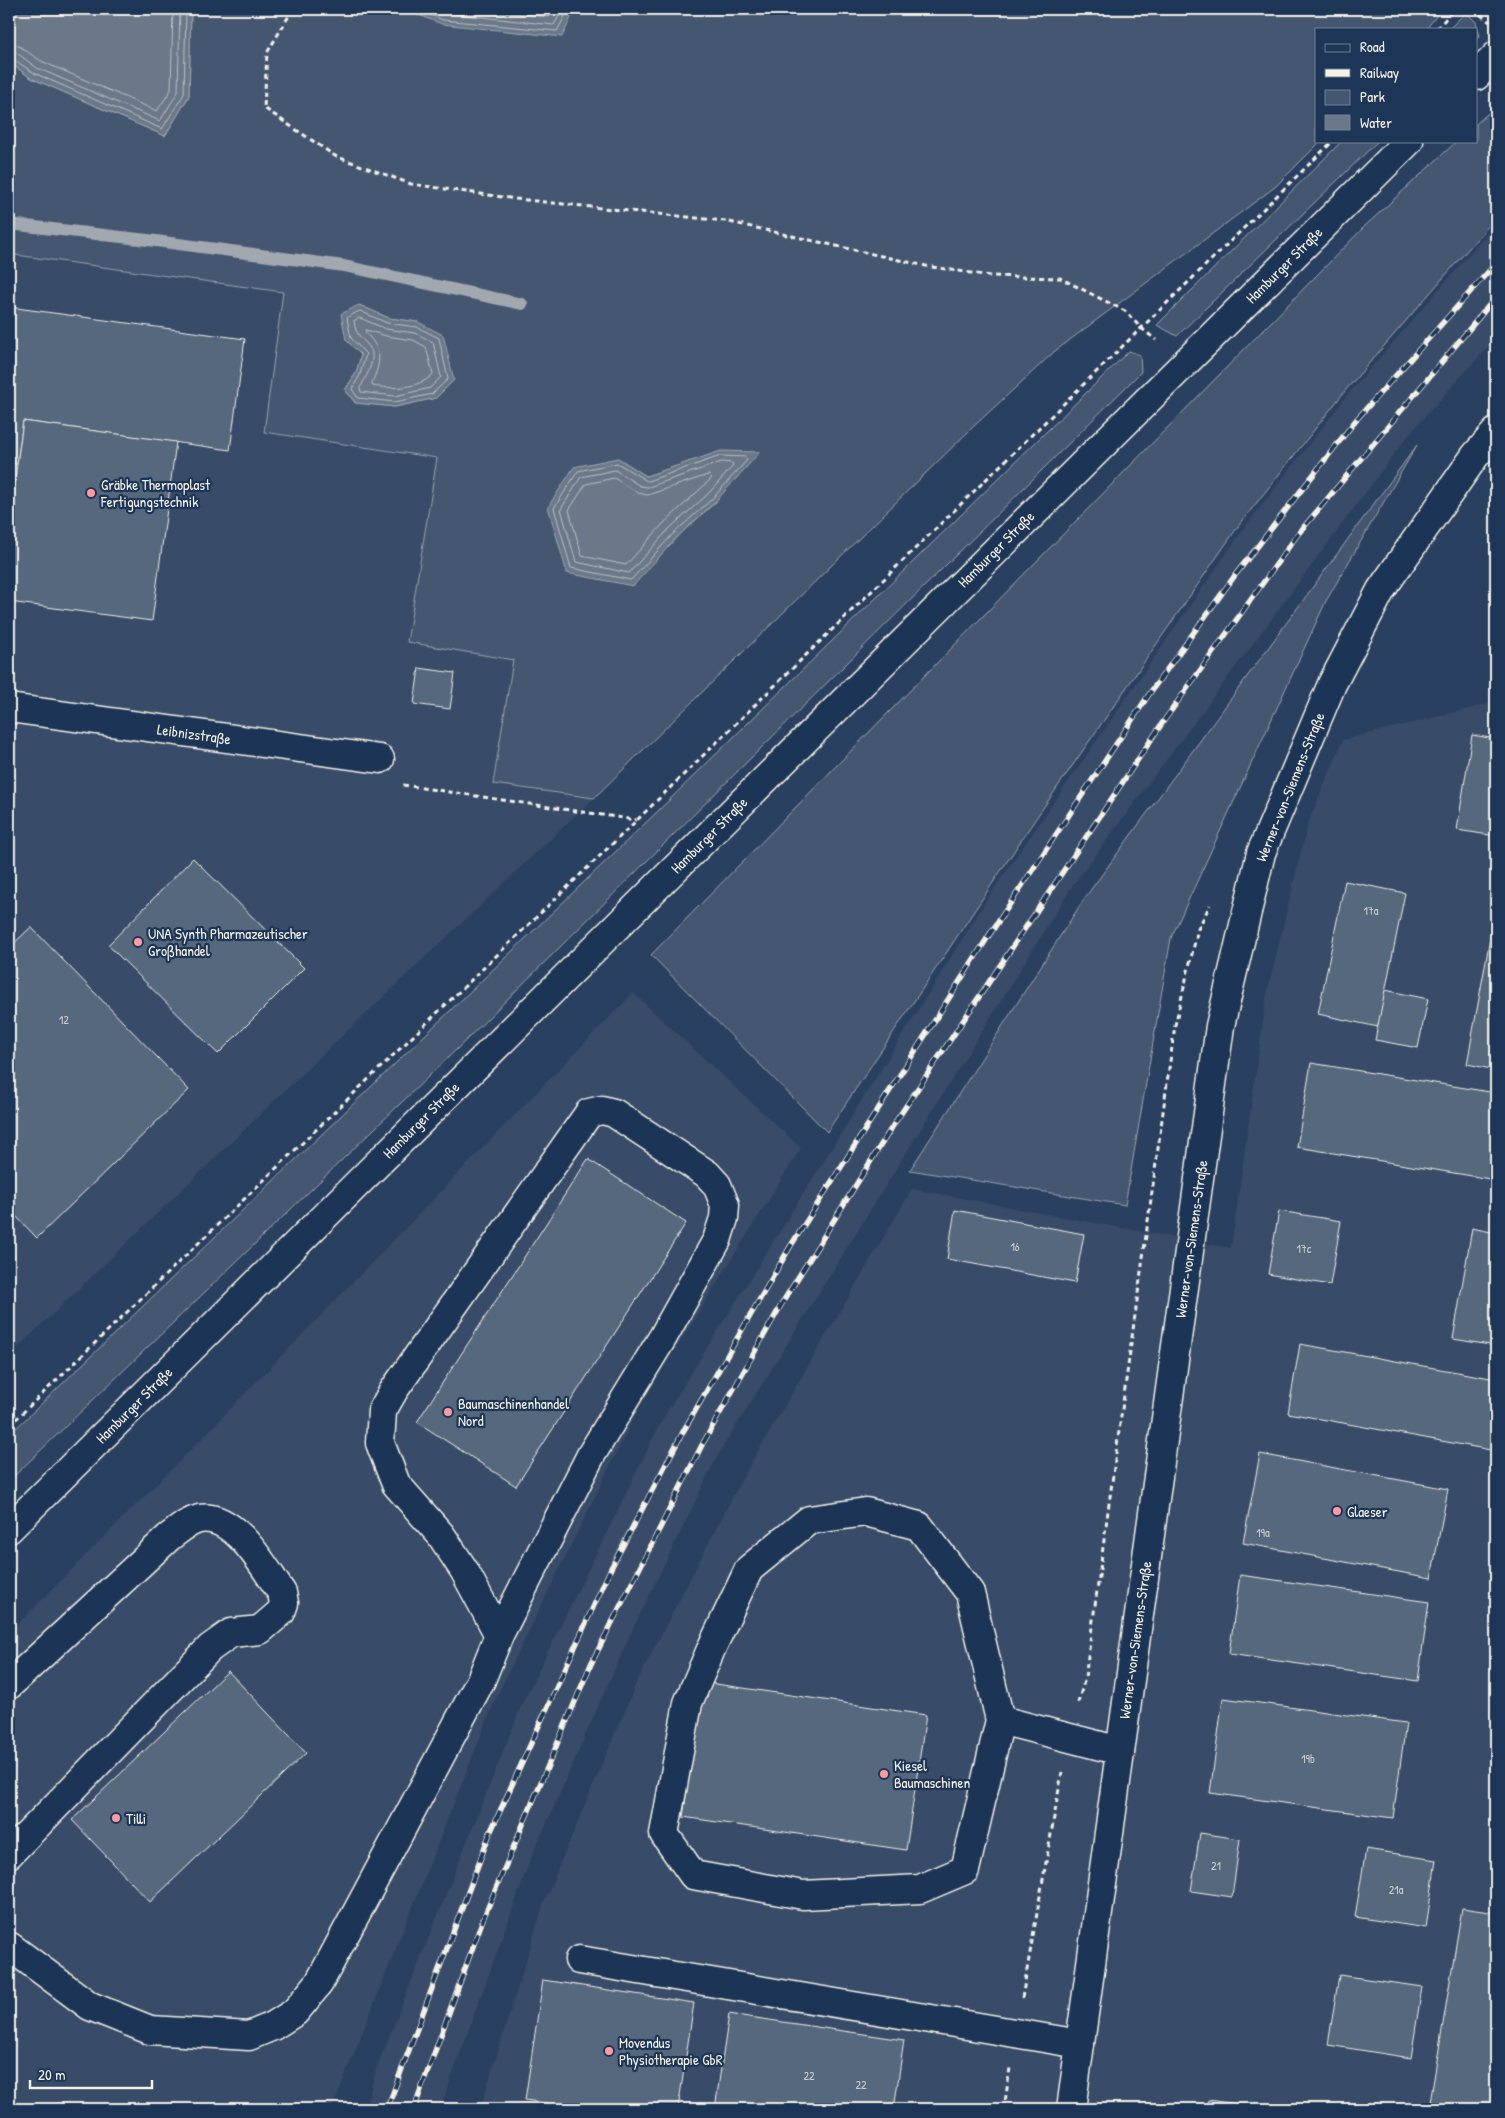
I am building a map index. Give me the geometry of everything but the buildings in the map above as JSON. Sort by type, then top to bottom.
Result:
[{"type":"street","points":[[1478,74],[1496,56]]},
{"type":"street","name":"Hamburger Straße","points":[[9,1529],[1408,142]]},
{"type":"street","name":"Werner-von-Siemens-Straße","points":[[1071,2109],[1220,1026],[1261,852],[1332,684],[1381,590],[1475,456],[1496,432]]},
{"type":"street","name":"Leibnizstraße","points":[[9,708],[380,759]]},
{"type":"street","points":[[9,1946],[90,2006],[150,2030],[249,2036],[273,2026],[295,2012],[319,1983],[481,1680],[499,1635],[591,1455],[667,1329],[716,1240],[724,1218],[722,1194],[708,1174],[614,1113],[602,1110],[589,1113],[394,1390],[382,1411],[380,1442],[396,1484],[441,1535],[464,1570],[499,1635]]},
{"type":"street","points":[[866,1512],[919,1526],[970,1593],[1000,1720],[965,1870],[920,1890],[803,1895],[693,1875],[664,1834],[688,1703],[712,1646],[749,1569],[809,1520],[866,1512]]},
{"type":"street","points":[[9,1686],[186,1524],[201,1519],[220,1522],[237,1532],[282,1593],[284,1603],[280,1612],[260,1630],[230,1633],[210,1648],[9,1854]]},
{"type":"street","points":[[1000,1720],[1120,1751]]},
{"type":"street","points":[[579,1960],[1080,2044]]},
{"type":"path","points":[[293,9],[267,53],[264,108],[335,156],[411,184],[516,199],[725,221],[926,266],[990,276],[1060,278],[1126,311],[1140,328],[1184,363]]},
{"type":"path","points":[[1438,28],[1454,9]]},
{"type":"path","points":[[1473,9],[1496,27]]},
{"type":"path","points":[[9,1426],[637,820],[1332,142]]},
{"type":"path","points":[[380,759],[383,782],[637,820]]},
{"type":"shaded area","points":[[1496,224],[1496,338],[1410,433],[1071,888],[718,1455],[629,1637],[531,1858],[440,2109],[365,2109],[377,2067],[522,1704],[663,1418],[993,890],[1244,528],[1349,393]]},
{"type":"shaded area","points":[[9,254],[284,292],[264,432],[437,458],[407,642],[513,660],[493,784],[594,798],[342,1036],[9,1356]]},
{"type":"shaded area","points":[[1496,702],[1496,2109],[480,2109],[544,1902],[638,1679],[744,1475],[912,1189],[1231,1248],[1267,993],[1308,823],[1343,740]]},
{"type":"shaded area","points":[[633,993],[801,1148],[636,1413],[495,1700],[332,2109],[9,2109],[9,1633],[204,1436]]},
{"type":"green space","points":[[191,9],[1442,9],[1427,28],[1315,28],[1315,142],[1320,142],[1275,187],[1055,351],[974,426],[594,798],[493,784],[513,660],[407,642],[437,458],[264,432],[283,292],[9,254],[9,62],[31,78],[165,136],[189,96]],"holes":[[[359,305],[389,318],[418,322],[436,398],[395,407],[355,403],[345,390],[356,373],[361,355],[346,340]],[[618,458],[646,476],[672,468],[717,501],[677,537]]]},
{"type":"green space","points":[[1466,12],[1476,22],[1478,28],[1450,28]]},
{"type":"green space","points":[[1496,106],[1496,217],[1345,391],[1239,525],[1032,824],[827,1132],[651,955],[1365,226],[1456,142],[1478,142],[1478,122]]},
{"type":"green space","points":[[1341,142],[1377,142],[1177,336],[1157,325]]},
{"type":"green space","points":[[1129,351],[1140,355],[1141,372],[457,1049],[9,1481],[9,1435],[660,809]]},
{"type":"green space","points":[[1417,445],[1326,601],[1171,938],[1125,1205],[910,1170],[1084,899]]},
{"type":"water","points":[[9,9],[191,9],[189,96],[165,136],[31,78],[9,62]]},
{"type":"water","points":[[403,9],[575,9],[562,37],[442,24]]},
{"type":"water","points":[[359,305],[389,318],[418,322],[443,335],[454,380],[436,398],[395,407],[356,403],[345,390],[356,373],[361,355],[346,340],[341,314]]},
{"type":"water","points":[[721,451],[760,452],[716,501],[677,537],[633,586],[567,573],[548,507],[574,467],[618,458],[646,476]]},
{"type":"waterway","points":[[9,224],[344,266],[522,304]]},
{"type":"railway","points":[[387,2109],[490,1833],[611,1568],[684,1430],[790,1247],[988,937],[1152,690],[1236,574],[1356,420],[1496,263]]},
{"type":"railway","points":[[414,2109],[483,1919],[591,1664],[702,1445],[784,1300],[894,1124],[1163,722],[1298,534],[1496,297]]},
{"type":"place","name":"Gräbke Thermoplast Fertigungstechnik","points":[[91,493]]},
{"type":"place","name":"UNA Synth Pharmazeutischer Großhandel","points":[[138,942]]},
{"type":"place","name":"Baumaschinenhandel Nord","points":[[448,1412]]},
{"type":"place","name":"Glaeser","points":[[1337,1511]]},
{"type":"place","name":"Kiesel Baumaschinen","points":[[884,1774]]},
{"type":"place","name":"Tilli","points":[[116,1818]]},
{"type":"place","name":"Movendus Physiotherapie GbR","points":[[609,2051]]}]
